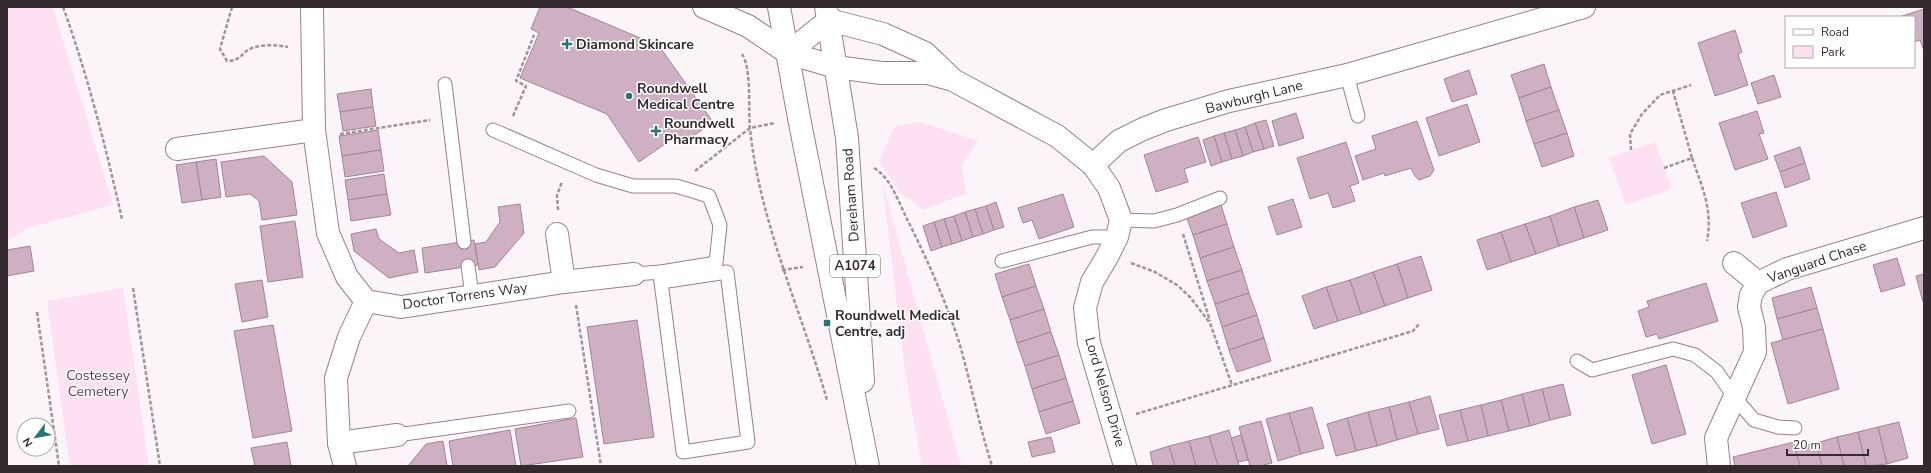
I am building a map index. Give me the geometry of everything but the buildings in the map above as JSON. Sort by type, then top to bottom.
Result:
[{"type":"main road","points":[[312,7],[315,134],[328,233],[347,277],[366,301],[349,337],[336,378],[340,443],[345,466]]},
{"type":"main road","points":[[704,7],[748,26],[788,53],[836,67],[881,73],[927,72],[953,80],[1057,136],[1093,165],[1109,188],[1119,229]]},
{"type":"main road","name":"Dereham Road","points":[[779,7],[799,118],[868,466]]},
{"type":"main road","name":"Bawburgh Lane","points":[[1093,165],[1118,141],[1166,120],[1229,101],[1347,75],[1536,14],[1584,7]]},
{"type":"main road","points":[[788,53],[823,11],[883,34],[925,53],[953,80]]},
{"type":"main road","name":"Dereham Road","points":[[823,11],[836,67],[847,138],[868,466]]},
{"type":"main road","points":[[177,149],[315,134]]},
{"type":"main road","name":"Vanguard Chase","points":[[1719,466],[1716,438],[1725,414],[1735,398],[1755,352],[1754,327],[1749,307],[1751,295],[1758,283],[1787,269],[1924,228]]},
{"type":"main road","name":"Lord Nelson Drive","points":[[1119,229],[1107,257],[1092,282],[1085,308],[1089,343],[1126,466]]},
{"type":"main road","points":[[557,234],[568,281]]},
{"type":"main road","points":[[1734,263],[1758,283]]},
{"type":"main road","name":"Doctor Torrens Way","points":[[366,301],[400,307],[568,281],[634,274]]},
{"type":"main road","points":[[340,443],[397,435]]},
{"type":"lane","points":[[1347,75],[1358,116]]},
{"type":"lane","points":[[445,84],[464,242]]},
{"type":"lane","points":[[499,133],[596,175],[633,186],[676,186],[709,196],[720,225],[716,263],[661,277]]},
{"type":"lane","points":[[1002,261],[1154,221],[1220,198]]},
{"type":"lane","points":[[468,266],[472,295]]},
{"type":"lane","points":[[634,274],[661,277],[727,272],[748,442],[683,452],[661,277]]},
{"type":"lane","points":[[1577,361],[1592,370],[1673,349],[1695,355],[1717,372],[1735,398],[1754,420],[1778,427],[1795,428]]},
{"type":"lane","points":[[397,435],[569,411]]},
{"type":"path","points":[[63,7],[75,39],[106,146],[122,220]]},
{"type":"path","points":[[232,7],[220,49],[227,61],[234,61],[241,58],[247,51],[253,48],[272,45],[296,48],[312,47]]},
{"type":"path","points":[[499,133],[526,86],[516,81],[534,35]]},
{"type":"path","points":[[740,51],[744,56],[749,85],[750,128],[756,173],[782,270],[816,364],[830,408]]},
{"type":"path","points":[[1631,150],[1630,134],[1642,114],[1660,95],[1691,85]]},
{"type":"path","points":[[1673,91],[1692,158],[1709,207],[1710,224],[1707,241]]},
{"type":"path","points":[[315,134],[448,117]]},
{"type":"path","points":[[676,186],[750,128],[799,118]]},
{"type":"path","points":[[1664,168],[1692,158]]},
{"type":"path","points":[[557,234],[560,224],[557,194],[571,164]]},
{"type":"path","points":[[869,165],[882,173],[892,189],[925,253],[942,294],[959,342],[992,466]]},
{"type":"path","points":[[1177,214],[1210,323],[1232,386]]},
{"type":"path","points":[[1107,257],[1127,261],[1155,272],[1176,285],[1190,297],[1210,323]]},
{"type":"path","points":[[568,281],[601,466]]},
{"type":"path","points":[[133,288],[160,466]]},
{"type":"path","points":[[38,312],[59,466]]},
{"type":"path","points":[[1112,421],[1413,331],[1420,324]]},
{"type":"green space","points":[[7,7],[53,7],[113,205],[28,228],[7,241]]},
{"type":"green space","points":[[920,122],[978,141],[961,167],[967,193],[923,210],[900,193],[879,161],[894,127]]},
{"type":"green space","points":[[1655,142],[1672,189],[1626,205],[1609,158]]},
{"type":"green space","points":[[882,181],[961,466],[922,466],[905,371]]},
{"type":"green space","name":"Costessey Cemetery","points":[[123,288],[149,466],[70,466],[47,301]]},
{"type":"place","name":"Diamond Skincare","points":[[567,44]]},
{"type":"place","name":"Roundwell Medical Centre","points":[[629,96]]},
{"type":"place","name":"Roundwell Pharmacy","points":[[656,131]]},
{"type":"place","name":"Roundwell Medical Centre, adj","points":[[827,323]]}]
